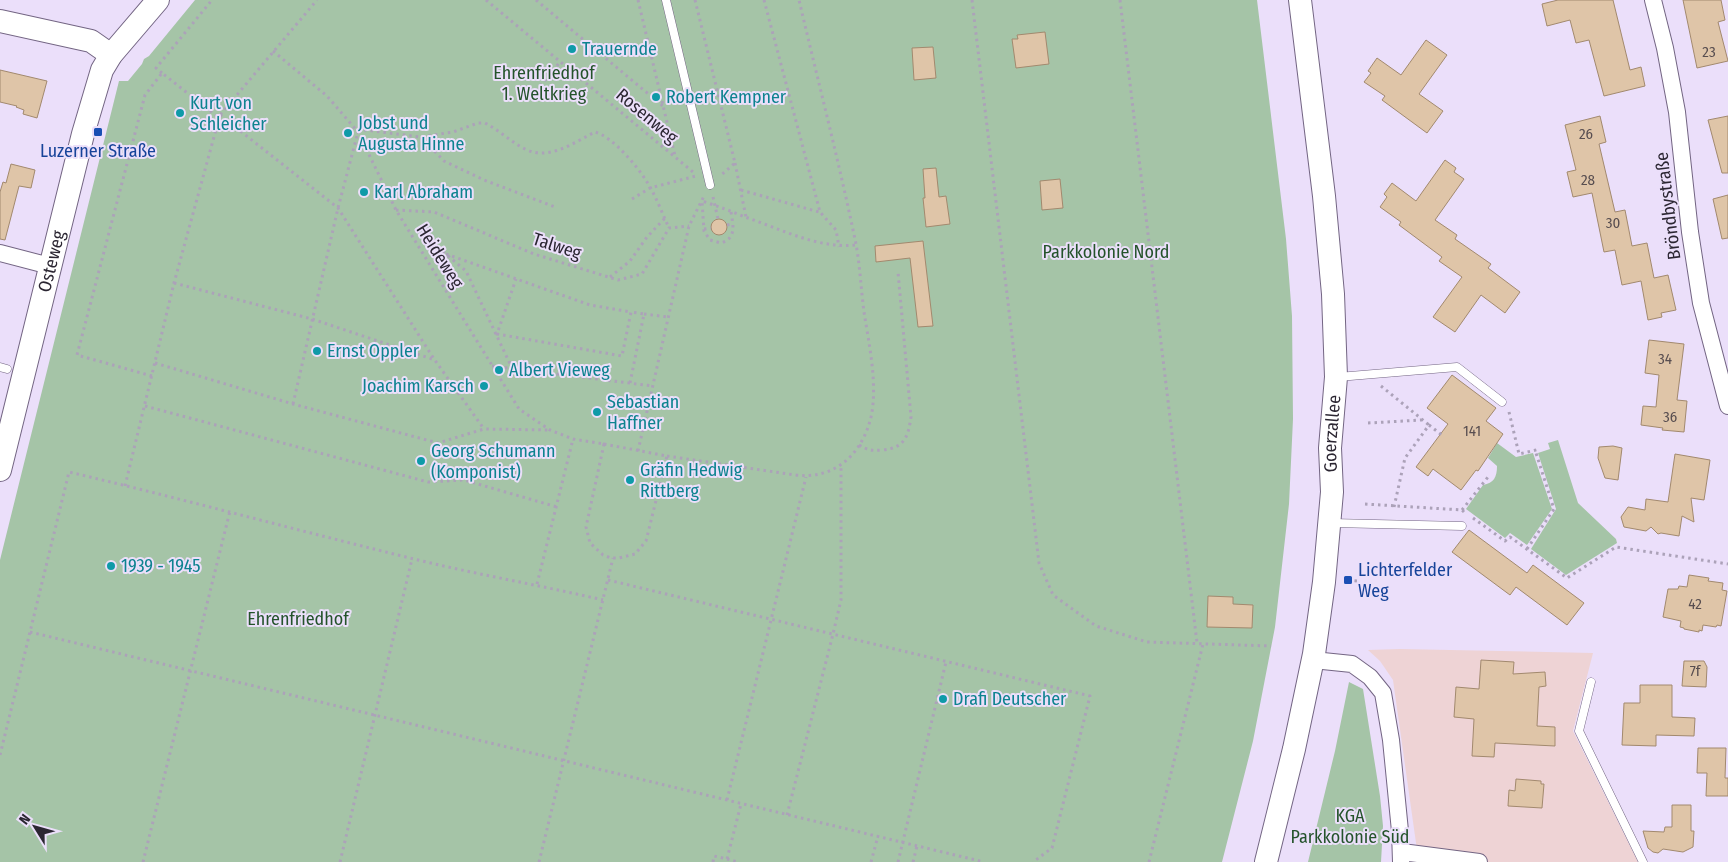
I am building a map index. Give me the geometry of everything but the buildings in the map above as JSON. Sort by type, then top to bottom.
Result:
[{"type":"main road","points":[[0,21],[91,41],[111,55],[158,0]]},
{"type":"main road","name":"Goerzallee","points":[[1266,862],[1294,749],[1313,660],[1324,582],[1332,492],[1330,448],[1336,377],[1333,294],[1324,196],[1300,0]]},
{"type":"main road","name":"Osteweg","points":[[0,470],[86,125],[102,70],[111,55]]},
{"type":"street","name":"Bröndbystraße","points":[[1653,0],[1665,48],[1677,112],[1690,232],[1701,303],[1728,406]]},
{"type":"street","points":[[0,253],[50,266]]},
{"type":"street","points":[[1313,660],[1352,664],[1370,677],[1382,693],[1391,740],[1402,857],[1479,862]]},
{"type":"lane","points":[[666,0],[710,185]]},
{"type":"lane","points":[[1336,377],[1457,367],[1502,402]]},
{"type":"lane","points":[[1330,523],[1462,526]]},
{"type":"lane","points":[[1591,682],[1579,731],[1643,862]]},
{"type":"path","points":[[212,0],[155,67],[338,208],[434,359],[484,429]]},
{"type":"path","points":[[125,486],[146,406],[174,283],[220,117],[317,0]]},
{"type":"path","name":"Rosenweg","points":[[486,0],[675,157],[664,107]]},
{"type":"path","points":[[536,0],[664,107]]},
{"type":"path","points":[[638,0],[664,107]]},
{"type":"path","points":[[695,0],[735,162],[746,217]]},
{"type":"path","points":[[764,0],[820,212],[836,230],[839,247]]},
{"type":"path","points":[[727,800],[806,477],[825,474],[841,466],[859,444],[870,418],[873,404],[872,362],[856,246],[799,0]]},
{"type":"path","points":[[972,0],[1039,563],[1053,595],[1096,626],[1147,642],[1271,646]]},
{"type":"path","points":[[1120,0],[1197,643]]},
{"type":"path","name":"Heideweg","points":[[274,51],[327,96],[358,132],[396,210],[519,409],[550,430],[573,439],[667,456],[806,477]]},
{"type":"path","points":[[532,96],[560,62]]},
{"type":"path","points":[[152,376],[77,356],[145,95],[162,73]]},
{"type":"path","points":[[293,404],[338,208],[358,132],[366,130],[420,137],[453,132],[478,123],[485,123],[524,148],[537,153],[562,149],[595,132],[618,147],[638,170],[650,188],[670,228],[689,226]]},
{"type":"path","points":[[420,137],[444,161],[484,180],[555,208]]},
{"type":"path","points":[[638,451],[689,226],[710,185],[735,162]]},
{"type":"path","points":[[632,199],[650,188],[697,175]]},
{"type":"path","points":[[710,185],[718,219]]},
{"type":"path","points":[[741,190],[820,212]]},
{"type":"path","points":[[702,201],[785,233],[839,247],[856,246]]},
{"type":"path","points":[[702,201],[705,234],[710,240],[721,243],[728,240],[733,234],[731,212]]},
{"type":"path","name":"Talweg","points":[[396,210],[434,212],[534,254],[618,280],[642,274],[670,228]]},
{"type":"path","points":[[609,277],[630,262],[647,237],[665,218]]},
{"type":"path","points":[[726,225],[733,224]]},
{"type":"path","points":[[704,229],[711,228]]},
{"type":"path","points":[[428,239],[466,271],[513,368]]},
{"type":"path","points":[[446,254],[590,305],[668,317]]},
{"type":"path","points":[[859,444],[870,452],[894,449],[906,438],[910,428],[911,418],[898,272]]},
{"type":"path","points":[[497,334],[516,279]]},
{"type":"path","points":[[174,283],[312,319],[434,359]]},
{"type":"path","points":[[497,334],[622,356],[631,312]]},
{"type":"path","points":[[630,382],[644,314]]},
{"type":"path","points":[[155,363],[293,404],[438,443],[484,429],[550,430]]},
{"type":"path","points":[[492,365],[653,386]]},
{"type":"path","points":[[1368,375],[1443,436]]},
{"type":"path","points":[[1502,402],[1510,413],[1519,454],[1538,450],[1554,509],[1527,549]]},
{"type":"path","points":[[146,406],[428,482],[464,480],[557,507]]},
{"type":"path","points":[[1368,423],[1422,420]]},
{"type":"path","points":[[1394,525],[1394,506],[1404,458],[1429,426]]},
{"type":"path","points":[[537,584],[573,439]]},
{"type":"path","points":[[604,444],[586,528],[590,543],[596,550],[603,555],[613,558],[627,557],[635,554],[646,541],[667,456]]},
{"type":"path","points":[[787,815],[840,600],[841,466]]},
{"type":"path","points":[[0,755],[69,472],[412,558],[603,600]]},
{"type":"path","points":[[1462,510],[1488,477]]},
{"type":"path","points":[[1365,504],[1462,510],[1505,541],[1510,537],[1567,578],[1616,547],[1728,564]]},
{"type":"path","points":[[143,862],[230,511]]},
{"type":"path","points":[[340,862],[412,558]]},
{"type":"path","points":[[539,862],[613,558]]},
{"type":"path","points":[[608,580],[1090,696],[1052,848],[1033,862]]},
{"type":"path","points":[[1348,580],[1358,581]]},
{"type":"path","points":[[30,632],[984,862]]},
{"type":"path","points":[[1149,862],[1203,644]]},
{"type":"path","points":[[898,862],[946,662]]},
{"type":"path","points":[[727,859],[741,804]]},
{"type":"path","points":[[872,862],[878,836]]},
{"type":"path","points":[[913,862],[917,846]]},
{"type":"path","points":[[713,862],[714,856],[738,862]]},
{"type":"shaded area","points":[[1368,650],[1593,653],[1573,731],[1638,862],[1412,862],[1417,850],[1393,680],[1380,661]]},
{"type":"green space","points":[[195,0],[1257,0],[1286,239],[1292,316],[1293,419],[1289,504],[1275,627],[1253,741],[1222,862],[0,862],[0,560],[119,81],[128,81],[144,59],[149,56]]},
{"type":"green space","points":[[1558,440],[1578,503],[1616,539],[1617,543],[1566,575],[1531,549],[1556,509],[1538,453],[1550,449],[1548,443]]},
{"type":"green space","points":[[1497,443],[1516,457],[1533,453],[1552,509],[1527,545],[1510,533],[1505,538],[1466,509],[1483,485],[1490,483],[1495,476],[1497,466],[1488,458]]},
{"type":"green space","name":"KGA Parkkolonie Süd","points":[[1349,682],[1363,689],[1380,796],[1383,826],[1381,862],[1308,862],[1335,751]]},
{"type":"place","name":"Trauernde","points":[[572,49]]},
{"type":"place","name":"Robert Kempner","points":[[656,97]]},
{"type":"place","name":"Kurt von Schleicher","points":[[180,113]]},
{"type":"place","name":"Luzerner Straße","points":[[98,132]]},
{"type":"place","name":"Jobst und Augusta Hinne","points":[[348,133]]},
{"type":"place","name":"Karl Abraham","points":[[364,192]]},
{"type":"place","name":"Ernst Oppler","points":[[317,351]]},
{"type":"place","name":"Albert Vieweg","points":[[499,370]]},
{"type":"place","name":"Joachim Karsch","points":[[484,386]]},
{"type":"place","name":"Sebastian Haffner","points":[[597,412]]},
{"type":"place","name":"Georg Schumann (Komponist)","points":[[421,461]]},
{"type":"place","name":"Gräfin Hedwig Rittberg","points":[[630,480]]},
{"type":"place","name":"1939 - 1945","points":[[111,566]]},
{"type":"place","name":"Lichterfelder Weg","points":[[1348,580]]},
{"type":"place","name":"Drafi Deutscher","points":[[943,699]]},
{"type":"park label","name":"Ehrenfriedhof 1. Weltkrieg","points":[[544,83]]},
{"type":"park label","name":"Parkkolonie Nord","points":[[1106,252]]},
{"type":"park label","name":"Ehrenfriedhof","points":[[298,619]]}]
